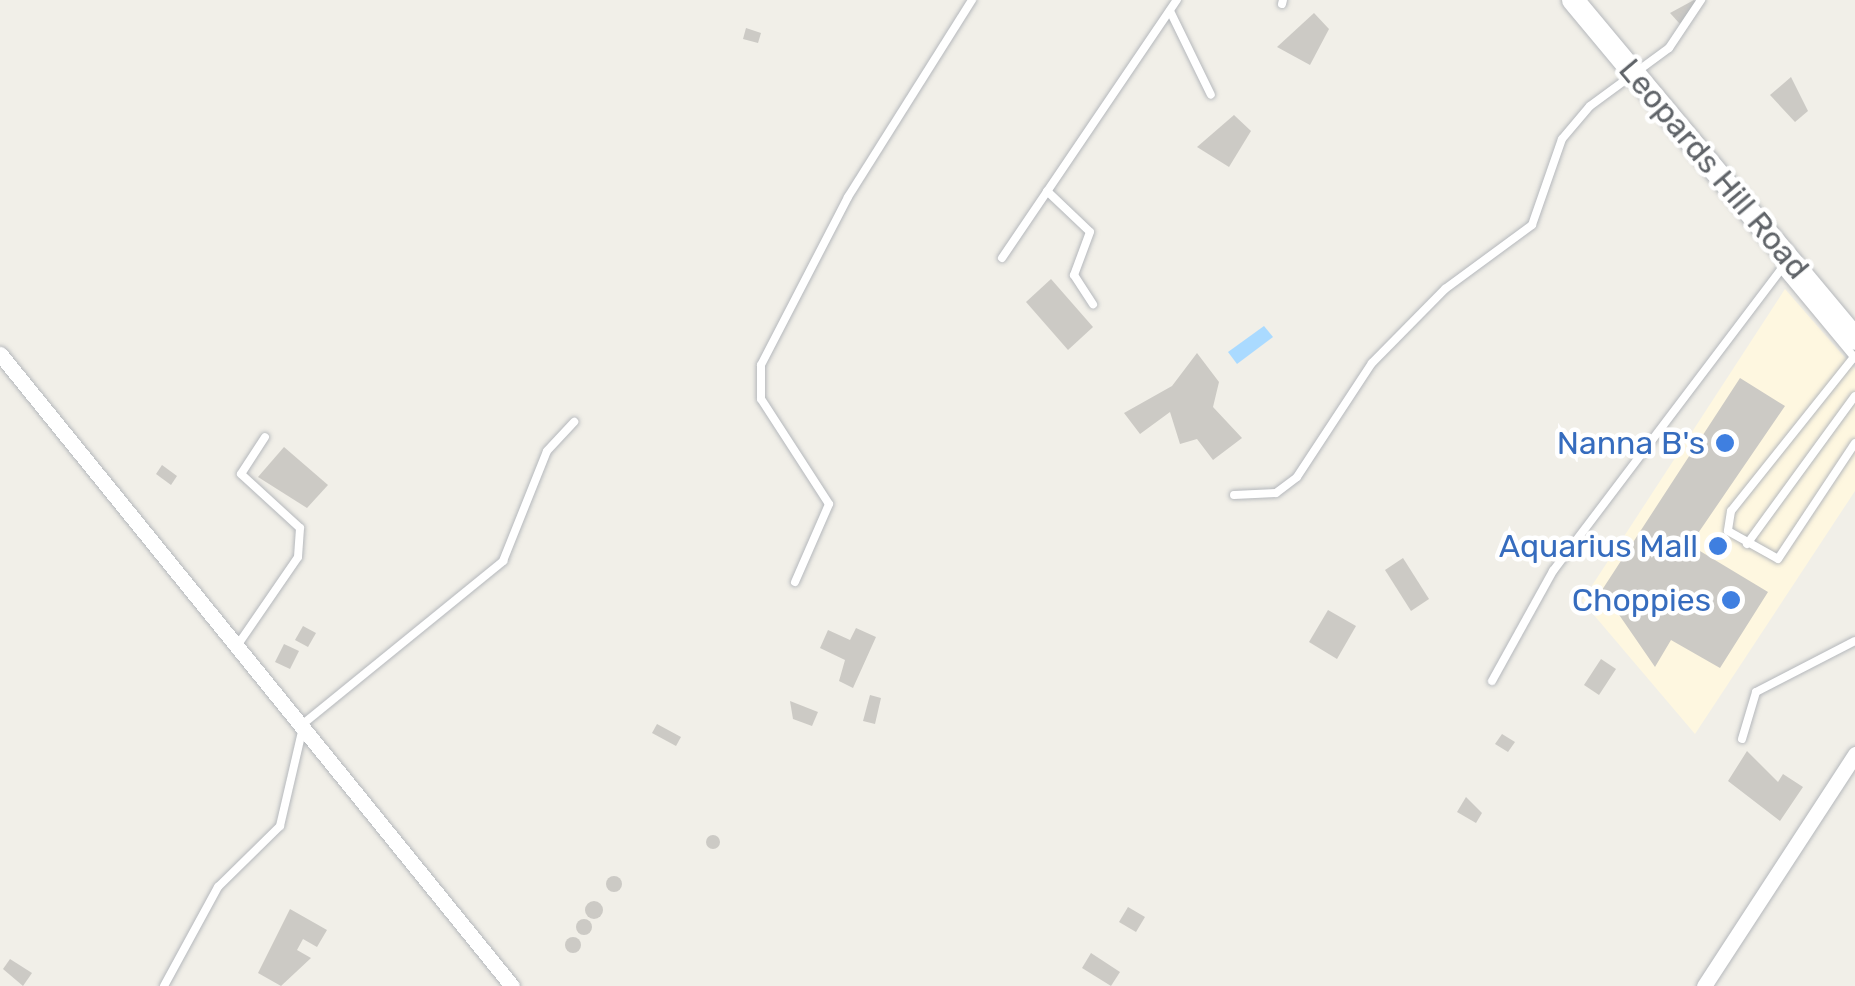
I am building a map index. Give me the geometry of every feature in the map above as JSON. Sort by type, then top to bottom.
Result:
[{"type":"main road","name":"Leopards Hill Road","points":[[1573,0],[1785,264],[1855,338]]},
{"type":"street","points":[[0,354],[304,723],[512,986]]},
{"type":"street","points":[[1704,986],[1855,754]]},
{"type":"lane","points":[[794,582],[829,504],[761,399],[761,365],[848,197],[972,0]]},
{"type":"lane","points":[[1002,258],[1177,0]]},
{"type":"lane","points":[[1234,496],[1276,493],[1296,477],[1372,363],[1445,289],[1532,225],[1562,139],[1634,73],[1669,48],[1700,0]]},
{"type":"lane","points":[[1170,10],[1211,94]]},
{"type":"lane","points":[[1047,191],[1090,232],[1074,275],[1093,304]]},
{"type":"lane","points":[[1492,681],[1552,571],[1785,264],[1855,357],[1731,510],[1728,531],[1778,560],[1855,443]]},
{"type":"lane","points":[[1747,544],[1855,396]]},
{"type":"lane","points":[[164,986],[218,887],[280,826],[304,723],[502,561],[546,451],[574,422]]},
{"type":"lane","points":[[239,643],[298,557],[300,528],[241,474],[265,437]]},
{"type":"lane","points":[[1742,738],[1756,692],[1855,641]]},
{"type":"shaded area","name":"Aquarius Mall","points":[[1785,289],[1855,369],[1855,491],[1695,734],[1582,601]]},
{"type":"water","points":[[1264,326],[1273,337],[1237,364],[1228,352]]},
{"type":"building","points":[[1694,0],[1700,6],[1680,24],[1670,13]]},
{"type":"building","points":[[1314,13],[1329,29],[1310,65],[1277,47]]},
{"type":"building","points":[[746,28],[761,33],[758,43],[743,39]]},
{"type":"building","points":[[1791,77],[1808,111],[1795,122],[1770,95]]},
{"type":"building","points":[[1234,115],[1251,131],[1229,167],[1197,147]]},
{"type":"building","points":[[1051,279],[1093,327],[1068,350],[1026,302]]},
{"type":"building","points":[[1197,353],[1219,382],[1213,407],[1242,438],[1213,460],[1197,439],[1180,444],[1170,412],[1140,434],[1124,413],[1172,386]]},
{"type":"building","points":[[1740,378],[1785,406],[1690,545],[1768,592],[1720,668],[1671,640],[1655,667],[1602,590]]},
{"type":"building","points":[[284,447],[328,485],[307,508],[258,477]]},
{"type":"building","points":[[162,465],[177,476],[171,485],[156,474]]},
{"type":"building","points":[[1403,558],[1429,599],[1411,611],[1385,570]]},
{"type":"building","points":[[1328,610],[1356,626],[1337,659],[1309,642]]},
{"type":"building","points":[[303,626],[316,633],[308,647],[295,640]]},
{"type":"building","points":[[856,628],[876,637],[853,688],[839,681],[845,660],[820,648],[828,630],[850,640]]},
{"type":"building","points":[[284,644],[299,651],[290,669],[275,662]]},
{"type":"building","points":[[1601,659],[1616,669],[1599,695],[1584,685]]},
{"type":"building","points":[[870,695],[881,698],[875,724],[863,721]]},
{"type":"building","points":[[790,701],[818,712],[812,726],[793,719]]},
{"type":"building","points":[[657,724],[681,737],[676,746],[652,733]]},
{"type":"building","points":[[1502,734],[1515,742],[1508,752],[1495,744]]},
{"type":"building","points":[[1747,751],[1778,782],[1783,774],[1803,787],[1780,821],[1728,781]]},
{"type":"building","points":[[1466,797],[1482,813],[1476,823],[1457,812]]},
{"type":"building","points":[[713,835],[720,842],[713,849],[706,842]]},
{"type":"building","points":[[614,876],[622,884],[614,892],[606,884]]},
{"type":"building","points":[[594,901],[603,910],[594,919],[585,910]]},
{"type":"building","points":[[1128,907],[1145,917],[1136,932],[1119,922]]},
{"type":"building","points":[[290,909],[327,930],[317,947],[303,939],[297,950],[311,958],[281,986],[258,973]]},
{"type":"building","points":[[584,919],[592,927],[584,935],[576,927]]},
{"type":"building","points":[[573,937],[581,945],[573,953],[565,945]]},
{"type":"building","points":[[1091,953],[1120,972],[1111,986],[1082,968]]},
{"type":"building","points":[[10,959],[32,973],[23,986],[3,969]]},
{"type":"place","name":"Nanna B's","points":[[1725,443]]},
{"type":"place","name":"Aquarius Mall","points":[[1718,546]]},
{"type":"place","name":"Choppies","points":[[1731,600]]}]
